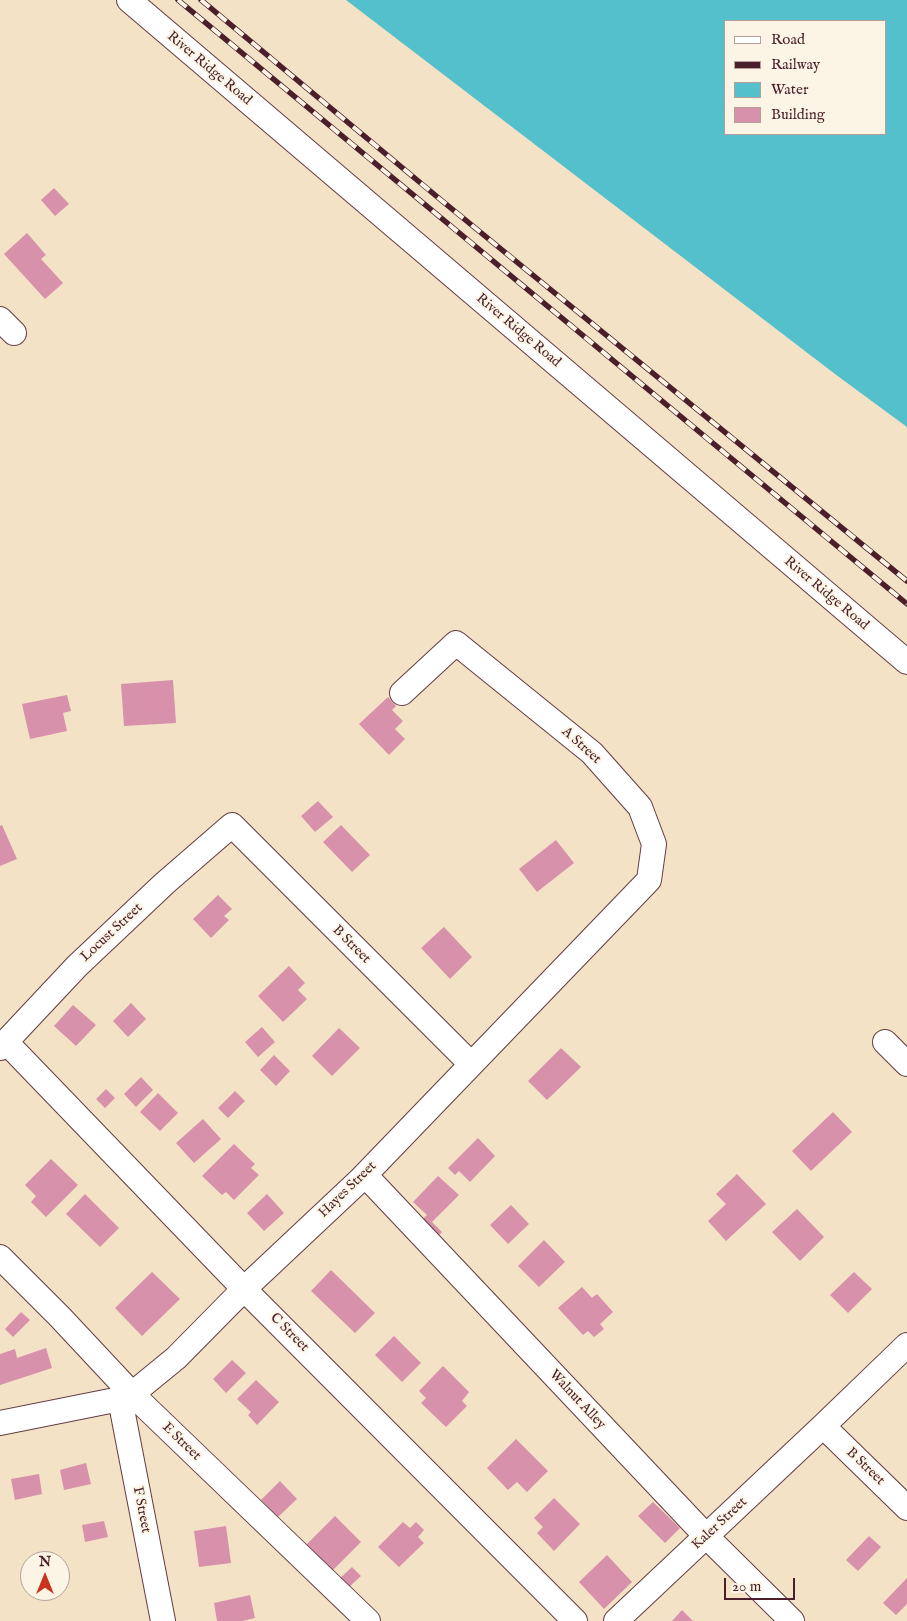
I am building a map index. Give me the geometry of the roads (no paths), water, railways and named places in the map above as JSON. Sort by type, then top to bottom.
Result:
[{"type":"street","name":"River Ridge Road","points":[[129,0],[907,662]]},
{"type":"street","name":"A Street","points":[[402,693],[456,644],[592,753],[640,806],[654,844],[649,880]]},
{"type":"street","name":"Locust Street","points":[[3,1045],[77,966],[165,883],[232,825]]},
{"type":"street","name":"B Street","points":[[232,825],[471,1064]]},
{"type":"street","name":"Hayes Street","points":[[0,1423],[126,1397],[176,1358],[244,1289],[365,1175],[649,880]]},
{"type":"street","points":[[885,1042],[907,1064]]},
{"type":"street","name":"C Street","points":[[3,1045],[574,1621]]},
{"type":"street","name":"Walnut Alley","points":[[365,1175],[706,1536],[792,1621]]},
{"type":"street","name":"E Street","points":[[0,1257],[60,1317],[126,1397],[368,1621]]},
{"type":"street","name":"Kaler Street","points":[[616,1621],[907,1345]]},
{"type":"street","name":"F Street","points":[[126,1397],[163,1621]]},
{"type":"street","name":"B Street","points":[[823,1426],[907,1508]]},
{"type":"water","points":[[346,0],[907,0],[907,427],[835,374]]},
{"type":"railway","points":[[178,0],[907,604]]},
{"type":"railway","points":[[201,0],[441,200],[907,581]]}]
